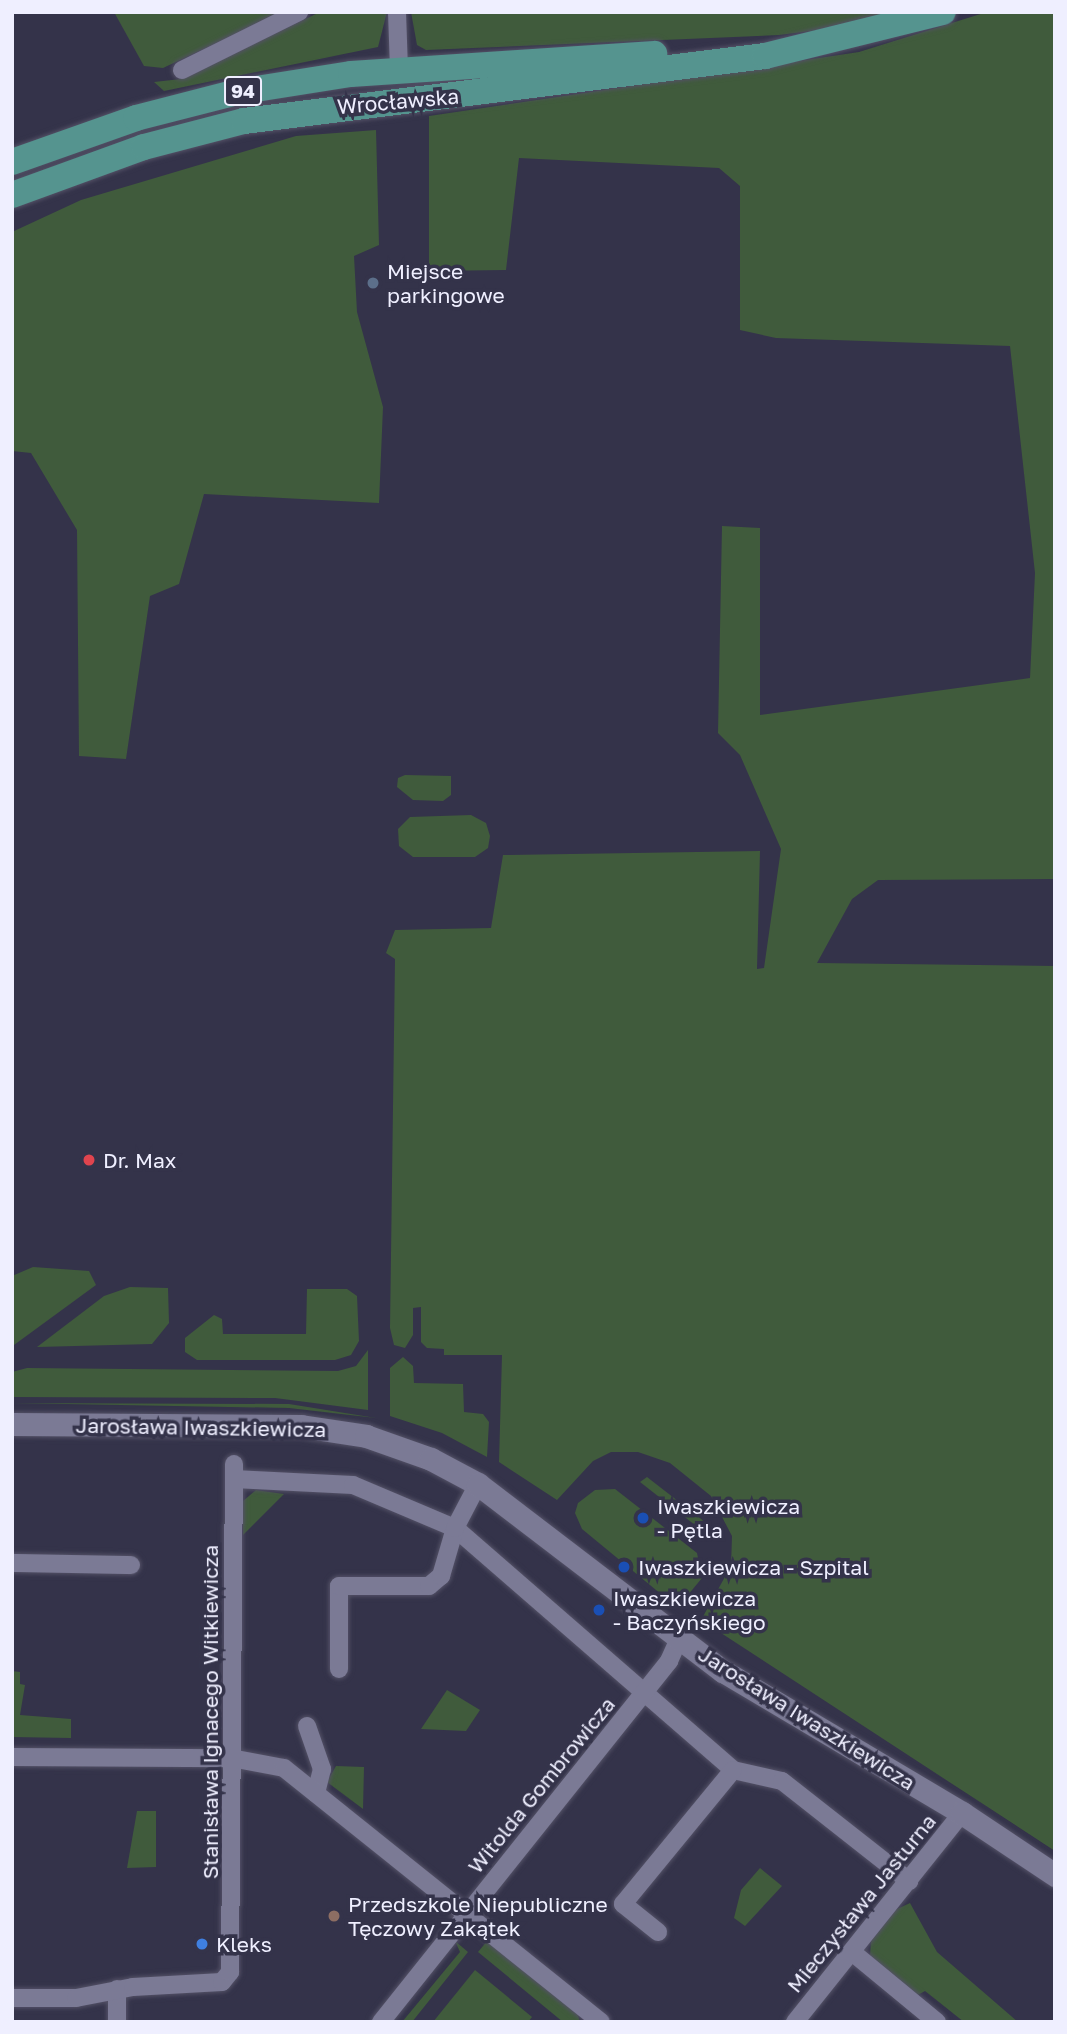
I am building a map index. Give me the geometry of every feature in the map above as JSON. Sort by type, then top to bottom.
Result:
[{"type":"main road","name":"Wrocławska","points":[[12,162],[136,118],[237,92],[399,70],[792,48],[878,32],[943,12]]},
{"type":"main road","name":"Wrocławska","points":[[12,195],[144,147],[244,121],[765,57],[792,48]]},
{"type":"street","points":[[182,70],[299,12]]},
{"type":"street","points":[[397,12],[399,70]]},
{"type":"street","name":"Jarosława Iwaszkiewicza","points":[[12,1424],[318,1427],[394,1444],[478,1484],[679,1639],[962,1812],[1055,1875]]},
{"type":"street","name":"Stanisława Ignacego Witkiewicza","points":[[117,1989],[222,1982],[232,1959],[234,1471],[353,1485],[455,1528]]},
{"type":"street","points":[[340,1669],[339,1586],[429,1586],[441,1576],[455,1528],[478,1484]]},
{"type":"street","points":[[455,1528],[642,1695],[733,1770],[782,1781],[909,1881]]},
{"type":"street","points":[[12,1563],[131,1564]]},
{"type":"street","name":"Witolda Gombrowicza","points":[[381,2022],[642,1695],[679,1639]]},
{"type":"street","points":[[307,1726],[322,1769],[316,1793]]},
{"type":"street","points":[[12,1757],[231,1758],[284,1768],[601,2022]]},
{"type":"street","points":[[658,1932],[623,1903],[733,1770]]},
{"type":"street","name":"Mieczysława Jasturna","points":[[794,2022],[962,1812]]},
{"type":"street","points":[[852,1952],[937,2022]]},
{"type":"street","points":[[12,1998],[76,1998],[117,1989],[117,2022]]},
{"type":"green space","points":[[114,12],[283,12],[163,68],[144,66]]},
{"type":"green space","points":[[320,12],[387,12],[378,47],[164,91],[154,82],[181,79]]},
{"type":"green space","points":[[411,12],[891,12],[835,28],[779,35],[426,50],[417,45]]},
{"type":"green space","points":[[987,12],[1055,12],[1055,879],[878,880],[852,899],[817,963],[1055,966],[1055,1851],[701,1620],[731,1566],[732,1536],[711,1496],[670,1463],[638,1452],[611,1452],[593,1461],[557,1500],[499,1462],[502,1355],[444,1355],[444,1349],[427,1348],[421,1342],[421,1307],[413,1308],[413,1335],[405,1348],[394,1345],[390,1328],[395,959],[386,953],[395,930],[491,928],[503,855],[760,851],[757,969],[764,968],[781,849],[740,755],[718,733],[722,526],[760,528],[760,715],[1030,678],[1035,573],[1010,346],[776,338],[740,330],[740,186],[719,168],[519,158],[506,270],[429,271],[429,116],[859,52]]},
{"type":"green space","points":[[376,130],[379,245],[354,256],[357,312],[383,407],[379,503],[204,494],[179,584],[150,596],[126,759],[79,756],[77,530],[31,453],[12,451],[12,232],[81,200],[296,136]]},
{"type":"green space","points":[[405,775],[451,776],[451,795],[443,801],[413,800],[397,787],[398,778]]},
{"type":"green space","points":[[471,815],[486,823],[490,836],[488,848],[475,857],[413,857],[399,846],[398,829],[410,817]]},
{"type":"green space","points":[[33,1267],[89,1271],[96,1285],[14,1345],[12,1276]]},
{"type":"green space","points":[[130,1287],[168,1288],[169,1323],[152,1344],[37,1347],[104,1296]]},
{"type":"green space","points":[[307,1289],[347,1289],[357,1296],[359,1341],[351,1355],[335,1360],[197,1360],[185,1352],[185,1338],[214,1315],[222,1319],[223,1334],[306,1334]]},
{"type":"green space","points":[[368,1350],[368,1410],[275,1398],[12,1397],[12,1372],[27,1368],[338,1371],[356,1366]]},
{"type":"green space","points":[[403,1357],[413,1366],[414,1383],[463,1384],[464,1412],[483,1414],[489,1422],[487,1457],[442,1433],[390,1416],[390,1368]]},
{"type":"green space","points":[[12,1403],[289,1404],[376,1418],[289,1408]]},
{"type":"green space","points":[[647,1477],[705,1522],[706,1528],[700,1529],[640,1482]]},
{"type":"green space","points":[[615,1489],[697,1553],[702,1578],[683,1601],[673,1604],[582,1529],[575,1513],[578,1503],[595,1490]]},
{"type":"green space","points":[[256,1490],[284,1494],[243,1535],[243,1501]]},
{"type":"green space","points":[[12,1671],[20,1672],[20,1684],[25,1685],[20,1715],[71,1719],[71,1738],[12,1737]]},
{"type":"green space","points":[[447,1690],[480,1710],[466,1731],[421,1729]]},
{"type":"green space","points":[[336,1766],[364,1767],[363,1809],[327,1782]]},
{"type":"green space","points":[[137,1811],[156,1811],[156,1867],[127,1868]]},
{"type":"green space","points":[[760,1868],[782,1886],[745,1926],[734,1918],[741,1890]]},
{"type":"green space","points":[[910,1903],[937,1952],[1018,2022],[964,2022],[925,1991],[916,1996],[877,1964],[870,1955],[871,1941],[895,1910]]},
{"type":"green space","points":[[488,1940],[577,2012],[580,2022],[563,2022],[478,1952]]},
{"type":"green space","points":[[455,1941],[468,1952],[412,2022],[402,2022],[460,1952]]},
{"type":"green space","points":[[475,1970],[532,2017],[528,2022],[433,2022]]},
{"type":"place","name":"Miejsce parkingowe","points":[[373,283]]},
{"type":"place","name":"Dr. Max","points":[[89,1160]]},
{"type":"place","name":"Iwaszkiewicza - Pętla","points":[[643,1518]]},
{"type":"place","name":"Iwaszkiewicza - Szpital","points":[[624,1567]]},
{"type":"place","name":"Iwaszkiewicza - Baczyńskiego","points":[[599,1610]]},
{"type":"place","name":"Przedszkole Niepubliczne Tęczowy Zakątek","points":[[334,1916]]},
{"type":"place","name":"Kleks","points":[[202,1944]]}]
